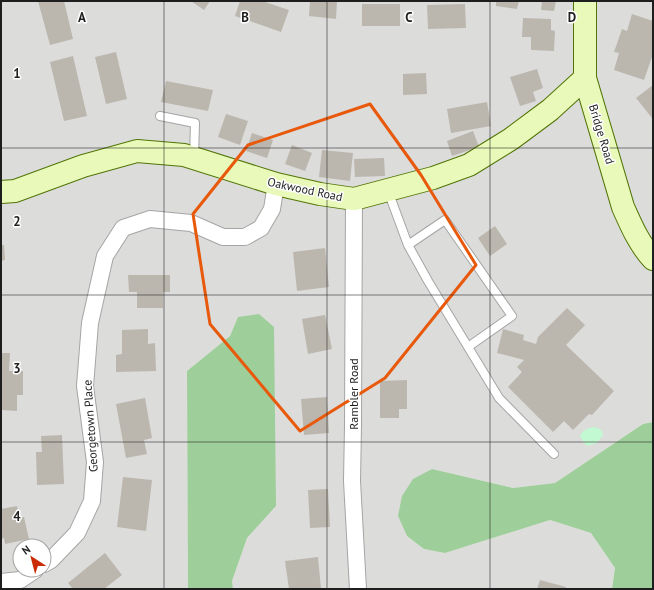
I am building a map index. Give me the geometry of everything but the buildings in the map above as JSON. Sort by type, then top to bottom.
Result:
[{"type":"main road","name":"Bridge Road","points":[[585,1],[585,78],[623,207],[635,233],[646,252],[653,259]]},
{"type":"main road","name":"Oakwood Road","points":[[1,192],[15,192],[83,166],[137,151],[184,155],[276,184],[320,194],[354,199],[433,178],[469,165],[511,139],[550,110],[585,78]]},
{"type":"street","name":"Georgetown Place","points":[[52,559],[77,534],[92,501],[95,462],[86,386],[90,323],[105,256],[123,228],[150,218],[191,223],[223,237],[245,237],[261,228],[272,209],[276,184]]},
{"type":"street","name":"Rambler Road","points":[[354,199],[352,481],[354,539],[358,589]]},
{"type":"street","points":[[1,582],[22,584]]},
{"type":"lane","points":[[160,116],[195,123],[194,158]]},
{"type":"lane","points":[[387,190],[408,245],[428,282],[499,398],[554,454]]},
{"type":"lane","points":[[408,245],[445,220],[512,316],[468,347]]},
{"type":"highlighted area","points":[[370,104],[421,175],[476,265],[385,378],[300,431],[210,324],[193,214],[248,145]]},
{"type":"shaded area","points":[[1,1],[653,1],[653,422],[643,424],[555,483],[513,488],[432,469],[398,516],[407,536],[424,549],[445,553],[550,520],[591,533],[615,568],[612,589],[233,589],[232,581],[247,538],[276,506],[238,317],[230,336],[187,371],[188,589],[1,589]]},
{"type":"green space","points":[[259,314],[274,327],[276,506],[247,538],[232,581],[233,589],[188,589],[187,371],[230,336],[238,317]]},
{"type":"green space","points":[[653,422],[653,589],[612,589],[615,568],[591,533],[550,520],[445,553],[424,549],[407,536],[398,516],[402,496],[413,479],[432,469],[513,488],[555,483],[643,424]]},
{"type":"green space","points":[[594,427],[600,429],[603,435],[597,443],[587,446],[580,436],[582,432]]}]
